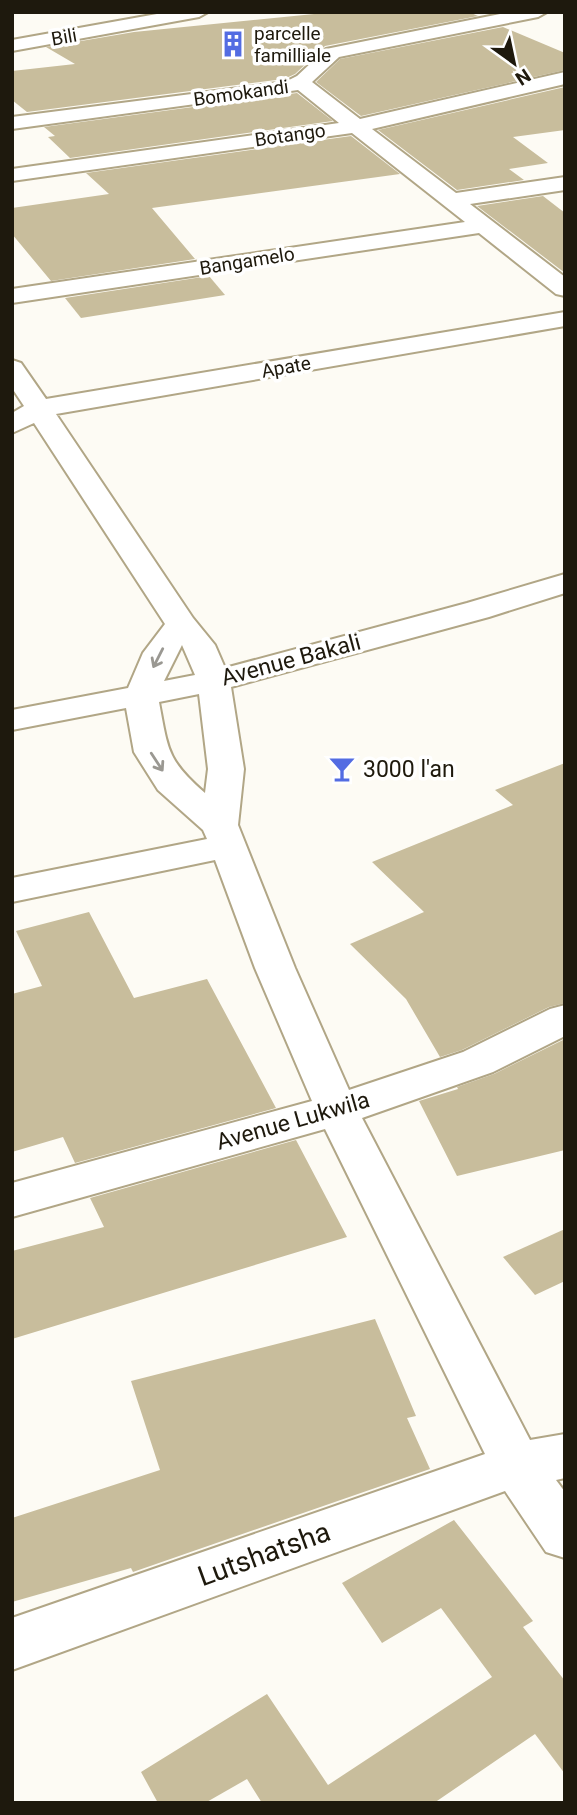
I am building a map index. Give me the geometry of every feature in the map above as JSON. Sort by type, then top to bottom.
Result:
[{"type":"street","name":"Bili","points":[[12,46],[199,12]]},
{"type":"street","name":"Bomokandi","points":[[12,123],[301,83],[333,53],[538,12]]},
{"type":"street","name":"Botango","points":[[12,175],[358,126],[565,78]]},
{"type":"street","points":[[301,83],[453,200],[481,226],[561,283]]},
{"type":"street","points":[[453,200],[565,183]]},
{"type":"street","name":"Bangamelo","points":[[12,296],[481,226]]},
{"type":"street","name":"Apate","points":[[12,425],[37,410],[565,319]]},
{"type":"street","points":[[12,369],[181,624],[199,645],[214,681],[226,769],[223,836]]},
{"type":"street","name":"Avenue Bakali","points":[[12,720],[214,681],[478,610],[565,583]]},
{"type":"street","points":[[181,624],[159,653],[141,696],[151,752],[171,782],[223,836],[275,968],[337,1110],[540,1460],[565,1535]]},
{"type":"street","points":[[12,890],[223,836]]},
{"type":"street","name":"Avenue Lukwila","points":[[12,1200],[337,1110],[478,1062],[565,1019]]},
{"type":"street","name":"Lutshatsha","points":[[12,1644],[540,1460]]},
{"type":"building","points":[[334,12],[469,12],[478,16],[325,46],[295,74],[284,79],[27,112],[12,100],[12,71],[75,64],[46,47],[134,32]]},
{"type":"building","points":[[503,27],[565,53],[565,70],[361,116],[316,82],[340,59]]},
{"type":"building","points":[[565,87],[565,130],[513,137],[548,163],[509,169],[524,180],[457,190],[378,130]]},
{"type":"building","points":[[297,93],[333,121],[70,158],[48,137],[55,136],[44,127]]},
{"type":"building","points":[[351,136],[400,174],[152,208],[195,259],[51,281],[12,234],[12,208],[109,194],[86,173]]},
{"type":"building","points":[[543,196],[565,213],[565,273],[477,206]]},
{"type":"building","points":[[209,276],[225,295],[81,318],[65,298]]},
{"type":"building","points":[[565,763],[565,1003],[549,1007],[462,1050],[440,1057],[406,999],[350,944],[424,912],[372,862],[513,805],[495,790]]},
{"type":"building","points":[[89,912],[134,998],[207,979],[276,1108],[75,1163],[63,1137],[12,1152],[12,994],[42,986],[16,931]]},
{"type":"building","points":[[565,1039],[565,1150],[457,1176],[419,1101],[494,1074]]},
{"type":"building","points":[[296,1140],[347,1237],[12,1339],[12,1251],[104,1227],[90,1198]]},
{"type":"building","points":[[565,1229],[565,1281],[535,1295],[503,1257]]},
{"type":"building","points":[[375,1319],[416,1416],[407,1418],[430,1469],[133,1572],[131,1568],[12,1602],[12,1518],[160,1470],[131,1381]]},
{"type":"building","points":[[454,1520],[533,1621],[523,1627],[565,1681],[565,1774],[535,1734],[434,1803],[262,1803],[247,1779],[205,1803],[158,1803],[141,1772],[267,1694],[328,1785],[492,1677],[441,1608],[382,1643],[342,1583]]},
{"type":"place","name":"parcelle familliale","points":[[233,44]]},
{"type":"place","name":"3000 l'an","points":[[342,769]]}]
